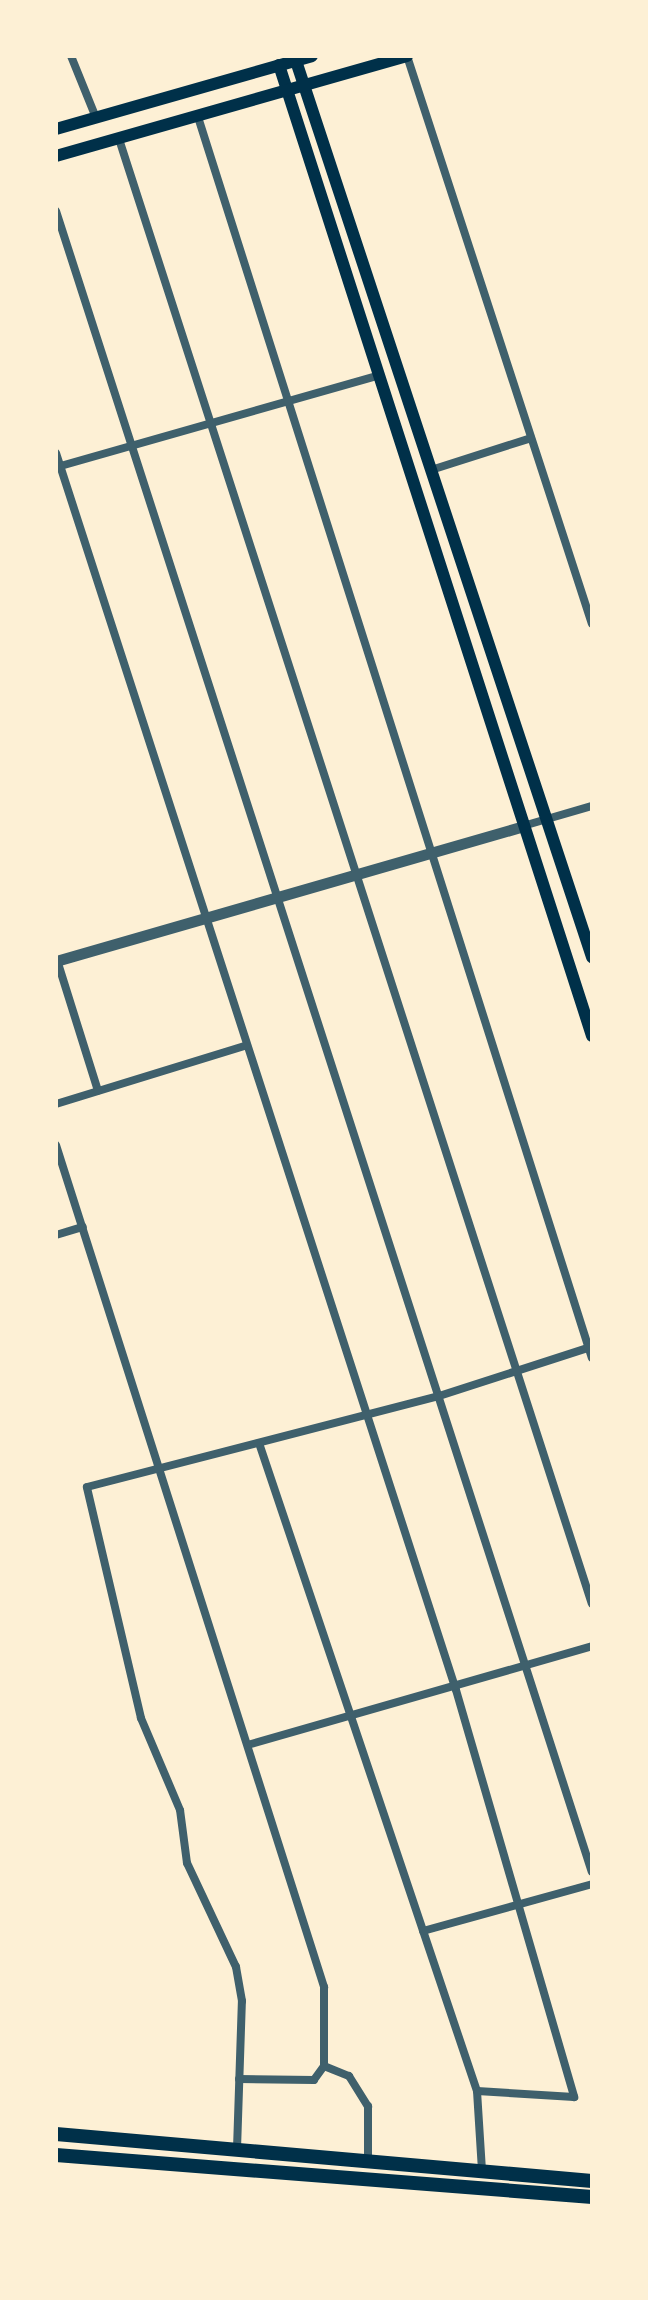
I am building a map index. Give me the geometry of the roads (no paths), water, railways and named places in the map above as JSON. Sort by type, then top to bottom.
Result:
[{"type":"highway","points":[[56,2134],[592,2181]]},
{"type":"highway","points":[[56,2155],[592,2197]]},
{"type":"main road","points":[[56,129],[312,56]]},
{"type":"main road","points":[[56,156],[407,56]]},
{"type":"main road","points":[[296,61],[592,957]]},
{"type":"main road","points":[[279,65],[376,376],[592,1036]]},
{"type":"street","points":[[71,56],[96,118]]},
{"type":"street","points":[[407,56],[592,624]]},
{"type":"street","points":[[198,117],[284,402],[592,1358]]},
{"type":"street","points":[[119,139],[206,424],[592,1604]]},
{"type":"street","points":[[56,211],[128,447],[592,1872]]},
{"type":"street","points":[[58,467],[376,376]]},
{"type":"street","points":[[431,470],[531,438]]},
{"type":"street","points":[[56,453],[203,918],[456,1690],[516,1906],[574,2097],[477,2091]]},
{"type":"street","points":[[98,1091],[56,960],[592,806]]},
{"type":"street","points":[[56,1104],[245,1046]]},
{"type":"street","points":[[56,1145],[251,1744],[324,1987],[324,2066],[302,2085],[239,2079]]},
{"type":"street","points":[[56,1235],[83,1227]]},
{"type":"street","points":[[237,2149],[236,1967],[187,1863],[180,1810],[141,1718],[87,1487],[436,1397],[590,1348]]},
{"type":"street","points":[[259,1443],[477,2091],[482,2171]]},
{"type":"street","points":[[251,1744],[456,1690],[592,1646]]},
{"type":"street","points":[[423,1931],[592,1884]]},
{"type":"street","points":[[324,2066],[349,2076],[368,2106],[368,2161]]}]
